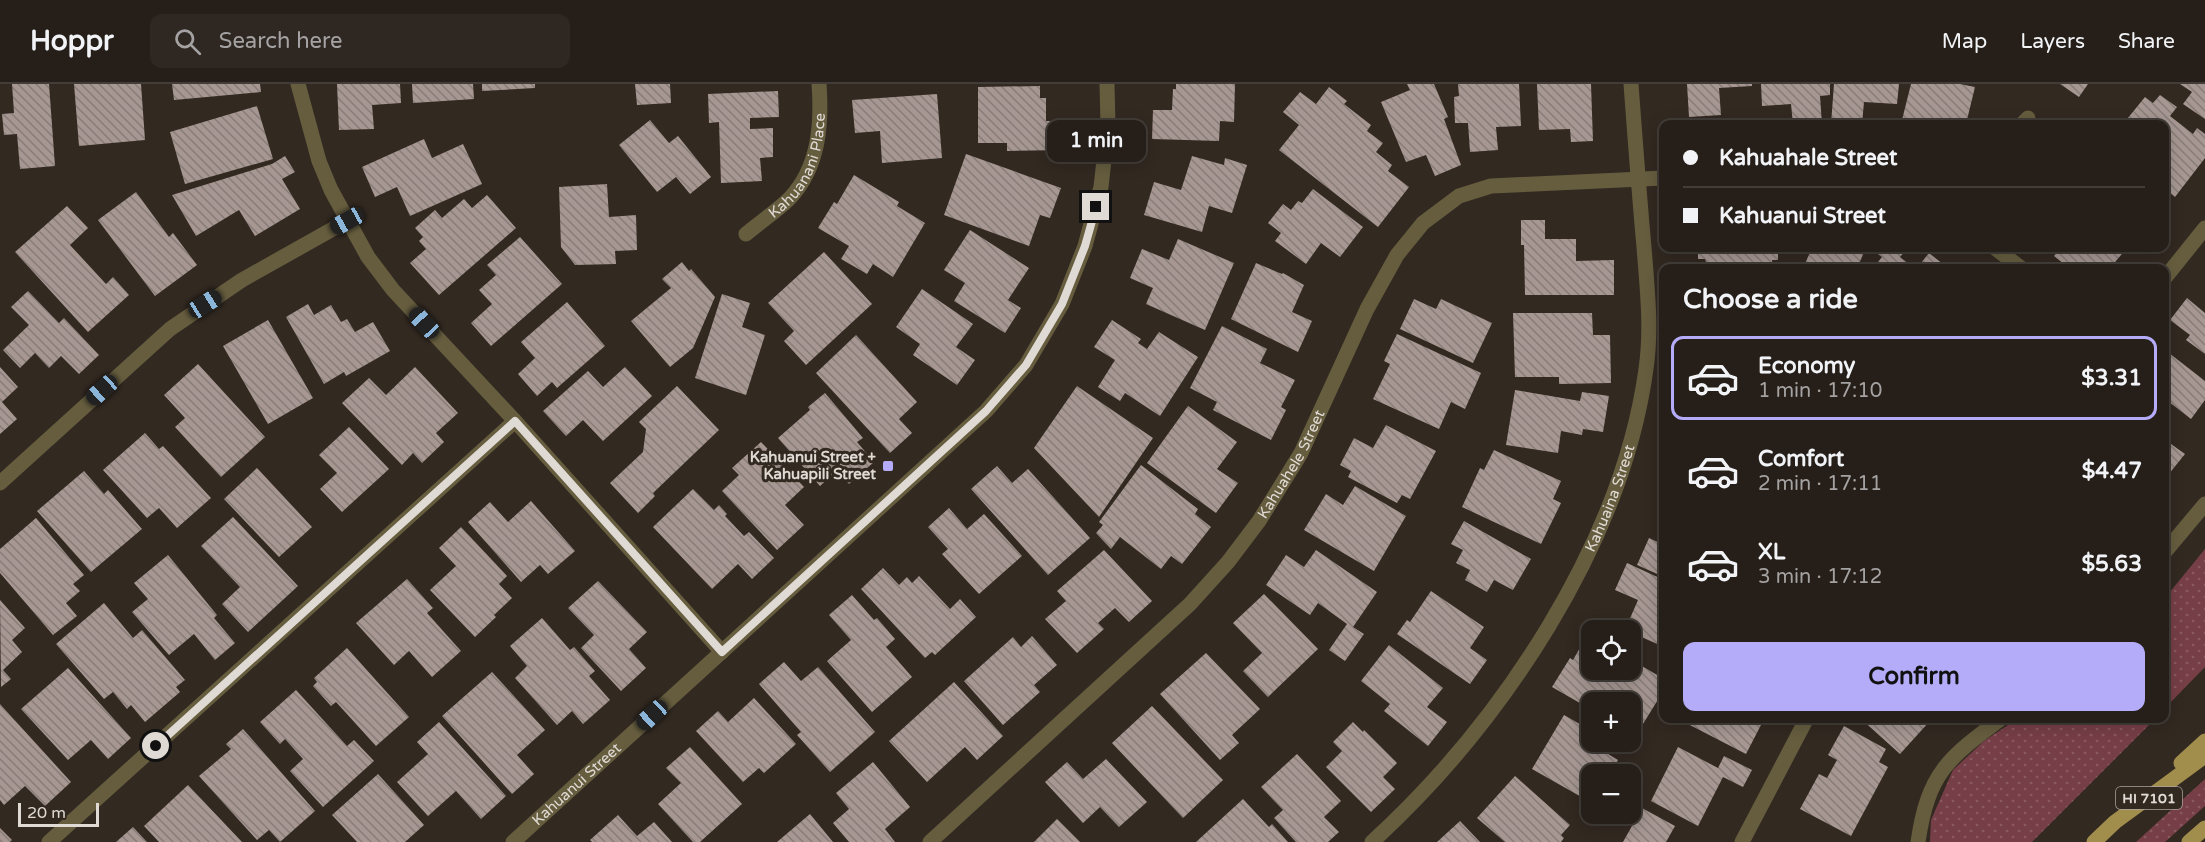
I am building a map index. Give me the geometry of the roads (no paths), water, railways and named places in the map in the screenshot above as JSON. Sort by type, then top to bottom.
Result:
[{"type":"main road","points":[[2115,822],[2205,741]]},
{"type":"main road","name":"HI 7101","points":[[2094,842],[2115,822],[2205,756]]},
{"type":"main road","points":[[2189,842],[2205,828]]},
{"type":"street","points":[[298,84],[319,160],[347,221],[368,257],[393,290],[515,421],[722,652]]},
{"type":"street","name":"Kahuanani Place","points":[[746,234],[790,197],[807,171],[819,135],[819,84]]},
{"type":"street","name":"Kahuanui Street","points":[[513,842],[986,411],[1026,365],[1062,304],[1085,246],[1101,187],[1108,124],[1107,84]]},
{"type":"street","name":"Kahuaina Street","points":[[1372,842],[1446,766],[1531,657],[1575,579],[1611,500],[1635,429],[1646,367],[1648,311],[1631,84]]},
{"type":"street","name":"Kahuahele Street","points":[[930,842],[1190,604],[1228,562],[1302,453],[1367,309],[1397,255],[1423,223],[1459,196],[1491,186],[1659,178]]},
{"type":"street","points":[[0,483],[170,329],[242,280],[347,221]]},
{"type":"street","points":[[2169,273],[2205,228]]},
{"type":"street","points":[[2000,252],[2016,264]]},
{"type":"street","points":[[50,842],[515,421]]},
{"type":"street","points":[[2169,547],[2205,504]]},
{"type":"street","points":[[1742,842],[1804,723]]},
{"type":"street","points":[[1918,842],[1922,813],[1936,777],[1961,749],[1995,723]]},
{"type":"place","name":"Kahuanui Street + Kahuapili Street","points":[[888,466]]}]
